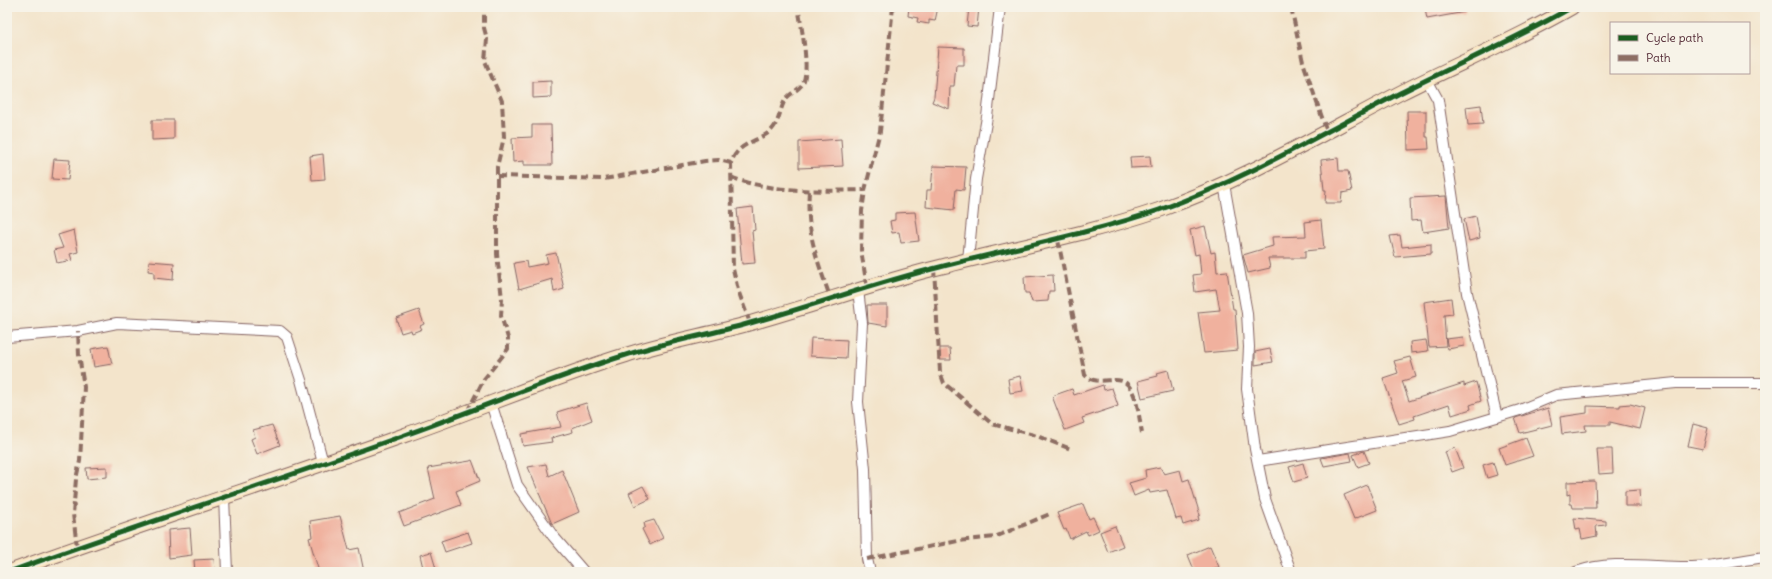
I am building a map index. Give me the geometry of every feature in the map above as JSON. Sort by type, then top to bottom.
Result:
[{"type":"street","points":[[968,260],[976,179],[988,117],[1000,7]]},
{"type":"street","points":[[9,572],[324,463],[628,354],[750,323],[858,290],[968,260],[1058,240],[1159,210],[1224,184],[1427,80],[1542,24],[1572,7]]},
{"type":"street","points":[[1427,80],[1438,100],[1443,126],[1447,171],[1467,293],[1497,417]]},
{"type":"street","points":[[1224,184],[1247,313],[1249,347],[1247,389],[1258,461],[1266,499],[1291,572]]},
{"type":"street","points":[[858,290],[862,323],[858,402],[865,469],[867,559],[870,572]]},
{"type":"street","points":[[7,337],[78,331],[117,323],[280,331],[287,338],[301,380],[324,463]]},
{"type":"street","points":[[1258,461],[1450,431],[1520,410],[1556,395],[1676,383],[1765,383]]},
{"type":"street","points":[[491,403],[517,484],[553,536],[584,572]]},
{"type":"street","points":[[224,497],[227,572]]},
{"type":"street","points":[[1576,572],[1620,565],[1691,567],[1721,565],[1765,557]]},
{"type":"building","points":[[909,7],[938,7],[935,21],[929,20],[929,24],[917,22],[918,18],[908,16]]},
{"type":"building","points":[[969,7],[979,7],[977,27],[967,26]]},
{"type":"building","points":[[1433,7],[1465,7],[1465,12],[1427,19],[1425,9]]},
{"type":"building","points":[[938,47],[964,48],[964,65],[956,65],[954,86],[950,86],[949,109],[932,102],[934,97]]},
{"type":"building","points":[[551,81],[551,97],[533,98],[533,82]]},
{"type":"building","points":[[1481,105],[1483,124],[1468,125],[1466,107]]},
{"type":"building","points":[[1407,111],[1426,111],[1426,137],[1428,137],[1429,149],[1408,150]]},
{"type":"building","points":[[152,120],[174,120],[174,139],[152,140]]},
{"type":"building","points":[[532,125],[551,125],[552,165],[524,165],[524,161],[513,162],[512,138],[532,137]]},
{"type":"building","points":[[841,139],[843,166],[799,168],[799,142]]},
{"type":"building","points":[[323,154],[325,179],[312,180],[310,156]]},
{"type":"building","points":[[1150,156],[1151,167],[1131,168],[1130,157]]},
{"type":"building","points":[[1338,158],[1339,171],[1348,171],[1352,191],[1342,193],[1341,203],[1325,203],[1326,190],[1324,190],[1321,160]]},
{"type":"building","points":[[54,159],[70,160],[68,180],[52,179]]},
{"type":"building","points":[[933,166],[966,167],[964,190],[956,189],[954,210],[926,207],[927,190],[931,190]]},
{"type":"building","points":[[1446,196],[1449,228],[1423,232],[1421,220],[1411,221],[1410,198]]},
{"type":"building","points":[[753,207],[755,230],[752,231],[755,263],[742,264],[737,209]]},
{"type":"building","points":[[915,212],[919,241],[901,243],[899,232],[892,233],[890,221],[895,220],[895,213]]},
{"type":"building","points":[[1476,216],[1480,238],[1469,241],[1464,219]]},
{"type":"building","points":[[1321,220],[1324,249],[1305,251],[1305,258],[1268,258],[1270,268],[1248,273],[1243,255],[1273,246],[1272,237],[1306,236],[1305,222]]},
{"type":"building","points":[[1205,226],[1211,253],[1215,252],[1217,272],[1227,271],[1233,309],[1235,309],[1238,350],[1204,353],[1198,312],[1220,310],[1216,289],[1195,292],[1193,275],[1201,274],[1199,254],[1195,255],[1190,230]]},
{"type":"building","points":[[74,230],[78,252],[70,254],[72,260],[57,263],[54,250],[63,248],[58,235]]},
{"type":"building","points":[[1400,235],[1402,247],[1431,244],[1431,254],[1395,257],[1390,236]]},
{"type":"building","points":[[556,253],[564,289],[554,292],[552,279],[519,289],[514,263],[526,261],[527,267],[548,263],[546,255]]},
{"type":"building","points":[[149,261],[174,263],[173,280],[154,278],[154,272],[148,271]]},
{"type":"building","points":[[1053,275],[1054,291],[1049,291],[1048,301],[1032,302],[1029,293],[1025,293],[1024,277]]},
{"type":"building","points":[[1451,298],[1453,314],[1444,315],[1446,346],[1429,347],[1424,302]]},
{"type":"building","points":[[867,305],[887,305],[887,326],[868,323]]},
{"type":"building","points":[[419,310],[424,324],[420,326],[422,329],[412,333],[411,330],[401,333],[396,318]]},
{"type":"building","points":[[1463,337],[1464,346],[1448,349],[1446,339]]},
{"type":"building","points":[[811,338],[847,340],[846,358],[810,356]]},
{"type":"building","points":[[1426,340],[1428,351],[1411,353],[1410,342]]},
{"type":"building","points":[[108,346],[112,364],[94,367],[91,349]]},
{"type":"building","points":[[940,348],[950,348],[951,360],[940,360]]},
{"type":"building","points":[[1270,349],[1273,362],[1255,365],[1255,352]]},
{"type":"building","points":[[1410,357],[1416,377],[1402,381],[1409,401],[1464,383],[1464,386],[1476,382],[1481,401],[1470,405],[1471,409],[1452,415],[1449,404],[1414,416],[1415,419],[1399,424],[1383,378],[1398,373],[1394,361]]},
{"type":"building","points":[[1168,370],[1173,391],[1142,398],[1138,381],[1158,376],[1157,373]]},
{"type":"building","points":[[1020,376],[1023,391],[1010,393],[1008,379]]},
{"type":"building","points":[[1103,385],[1104,390],[1112,388],[1118,406],[1082,418],[1084,423],[1065,430],[1052,396],[1072,389],[1074,395]]},
{"type":"building","points":[[586,403],[592,420],[572,428],[573,432],[551,438],[552,442],[523,446],[521,434],[561,427],[557,412]]},
{"type":"building","points":[[1630,404],[1645,408],[1640,429],[1610,422],[1610,425],[1585,425],[1586,431],[1562,434],[1560,417],[1587,413],[1587,406],[1620,407],[1620,405]]},
{"type":"building","points":[[1548,408],[1552,425],[1520,433],[1515,418]]},
{"type":"building","points":[[1693,424],[1708,428],[1703,449],[1688,446]]},
{"type":"building","points":[[272,425],[280,445],[257,454],[251,439],[255,437],[253,430]]},
{"type":"building","points":[[1526,438],[1533,456],[1505,465],[1499,448]]},
{"type":"building","points":[[1455,448],[1463,468],[1452,472],[1445,452]]},
{"type":"building","points":[[1597,449],[1612,449],[1613,473],[1599,474]]},
{"type":"building","points":[[1364,451],[1369,463],[1358,467],[1353,455]]},
{"type":"building","points":[[1350,453],[1352,461],[1324,466],[1321,458]]},
{"type":"building","points":[[472,460],[480,481],[456,491],[461,505],[404,526],[399,513],[435,499],[428,468]]},
{"type":"building","points":[[1493,462],[1497,475],[1487,478],[1483,465]]},
{"type":"building","points":[[1303,463],[1307,478],[1294,482],[1289,467]]},
{"type":"building","points":[[546,464],[549,476],[562,470],[579,512],[552,524],[528,467]]},
{"type":"building","points":[[107,467],[107,477],[87,479],[86,468]]},
{"type":"building","points":[[1160,467],[1164,474],[1180,470],[1183,481],[1189,479],[1200,515],[1198,516],[1199,520],[1183,525],[1181,518],[1176,519],[1167,490],[1150,493],[1149,490],[1134,496],[1129,483],[1146,478],[1145,470]]},
{"type":"building","points":[[1595,481],[1596,508],[1573,508],[1572,504],[1570,504],[1570,494],[1567,495],[1567,482]]},
{"type":"building","points":[[1367,485],[1377,510],[1354,519],[1344,495]]},
{"type":"building","points":[[643,486],[650,499],[635,506],[629,493]]},
{"type":"building","points":[[1640,490],[1641,506],[1625,506],[1625,491]]},
{"type":"building","points":[[1083,504],[1089,519],[1093,517],[1099,530],[1088,535],[1086,531],[1070,539],[1066,529],[1064,530],[1057,513]]},
{"type":"building","points":[[340,516],[349,550],[359,548],[364,572],[319,572],[309,538],[312,537],[310,521]]},
{"type":"building","points":[[1574,518],[1606,521],[1606,525],[1596,526],[1597,536],[1582,539],[1580,529],[1576,530]]},
{"type":"building","points":[[654,520],[663,538],[650,545],[642,529],[645,527],[644,523]]},
{"type":"building","points":[[1115,526],[1123,546],[1108,552],[1100,532]]},
{"type":"building","points":[[190,528],[192,555],[169,558],[168,530]]},
{"type":"building","points":[[468,532],[472,543],[445,552],[441,541]]},
{"type":"building","points":[[1210,546],[1219,567],[1207,572],[1195,572],[1188,555]]},
{"type":"building","points":[[431,552],[437,572],[424,572],[420,555]]},
{"type":"building","points":[[214,559],[215,571],[195,572],[194,560]]},
{"type":"marked path","points":[[467,412],[484,379],[508,349],[508,338],[501,316],[502,299],[497,254],[497,167],[504,137],[502,101],[485,61],[487,39],[484,28],[484,7]]},
{"type":"marked path","points":[[750,323],[738,290],[733,269],[731,163],[741,148],[770,132],[778,120],[786,99],[803,83],[806,67],[803,35],[798,7]]},
{"type":"marked path","points":[[867,287],[861,250],[862,211],[865,190],[880,131],[893,7]]},
{"type":"marked path","points":[[1291,7],[1303,62],[1327,132]]},
{"type":"marked path","points":[[497,176],[604,179],[705,161],[719,160],[731,163]]},
{"type":"marked path","points":[[731,177],[762,186],[797,190],[865,190]]},
{"type":"marked path","points":[[809,191],[809,220],[811,233],[817,258],[830,297]]},
{"type":"marked path","points":[[1058,240],[1085,375],[1090,379],[1101,381],[1119,380],[1128,385],[1136,401],[1142,433]]},
{"type":"marked path","points":[[934,268],[940,372],[944,383],[992,424],[1034,435],[1071,449]]},
{"type":"marked path","points":[[77,547],[73,514],[76,479],[80,461],[84,387],[79,355],[78,331]]},
{"type":"marked path","points":[[867,559],[958,541],[995,537],[1052,513]]},
{"type":"cycle path","points":[[9,572],[433,425],[570,374],[626,355],[656,346],[747,324],[916,273],[1078,234],[1159,210],[1191,198],[1252,171],[1400,93],[1508,41],[1572,7]]}]
